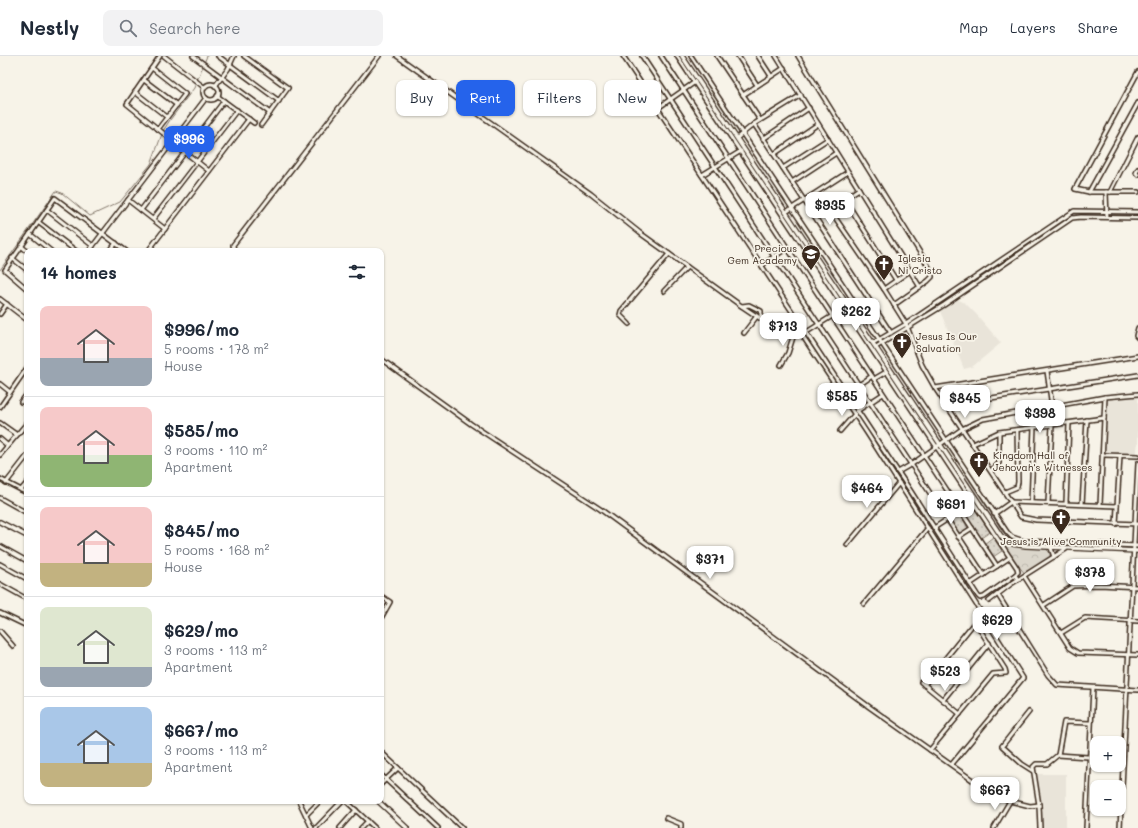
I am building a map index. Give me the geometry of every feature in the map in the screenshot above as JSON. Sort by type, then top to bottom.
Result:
[{"type":"street","points":[[160,56],[128,102],[128,105],[161,131],[185,153],[209,171]]},
{"type":"street","points":[[164,56],[205,88]]},
{"type":"street","points":[[193,56],[270,113]]},
{"type":"street","points":[[218,56],[279,101]]},
{"type":"street","points":[[215,86],[222,78],[234,56]]},
{"type":"street","points":[[244,56],[287,86],[288,89],[261,125]]},
{"type":"street","points":[[233,248],[232,245],[380,56]]},
{"type":"street","points":[[397,56],[591,194],[687,267],[773,327],[802,335],[845,308]]},
{"type":"street","points":[[623,56],[639,80]]},
{"type":"street","points":[[642,56],[984,575]]},
{"type":"street","points":[[661,56],[883,394],[925,454],[960,511],[997,566]]},
{"type":"street","points":[[677,56],[1018,570],[1018,573],[980,598],[898,472],[802,335]]},
{"type":"street","points":[[682,56],[1001,536],[1013,544],[1066,549],[1136,551]]},
{"type":"street","points":[[691,56],[994,514],[1012,537],[1024,541],[1137,546]]},
{"type":"street","points":[[717,56],[760,120]]},
{"type":"street","points":[[738,56],[757,85]]},
{"type":"street","points":[[758,56],[771,76]]},
{"type":"street","points":[[776,56],[911,270],[920,287]]},
{"type":"street","points":[[798,56],[932,272],[932,278],[894,305]]},
{"type":"street","points":[[152,68],[185,92],[167,117],[161,131]]},
{"type":"street","points":[[743,95],[784,68]]},
{"type":"street","points":[[1138,72],[1075,189],[1089,192],[1138,192]]},
{"type":"street","points":[[144,80],[177,105]]},
{"type":"street","points":[[661,106],[695,82]]},
{"type":"street","points":[[206,98],[203,94],[205,88],[210,84],[215,86],[218,90],[217,96]]},
{"type":"street","points":[[135,92],[167,117]]},
{"type":"street","points":[[737,138],[754,124],[800,95]]},
{"type":"street","points":[[206,98],[213,99],[217,96]]},
{"type":"street","points":[[217,96],[254,123]]},
{"type":"street","points":[[47,210],[93,246],[206,98]]},
{"type":"street","points":[[141,210],[224,101]]},
{"type":"street","points":[[1089,192],[1138,103]]},
{"type":"street","points":[[763,139],[809,108]]},
{"type":"street","points":[[153,219],[237,110]]},
{"type":"street","points":[[661,113],[806,332],[899,483],[1023,678],[952,764]]},
{"type":"street","points":[[150,248],[249,119]]},
{"type":"street","points":[[754,124],[792,182],[806,200],[894,336]]},
{"type":"street","points":[[774,154],[818,124]]},
{"type":"street","points":[[1107,217],[1108,192],[1138,137]]},
{"type":"street","points":[[783,168],[828,139]]},
{"type":"street","points":[[702,175],[740,152],[744,148]]},
{"type":"street","points":[[792,182],[836,153]]},
{"type":"street","points":[[1138,169],[1136,173],[1138,175]]},
{"type":"street","points":[[786,212],[848,172]]},
{"type":"street","points":[[816,217],[830,210],[844,198],[859,189]]},
{"type":"street","points":[[24,287],[5,272],[12,258],[56,198],[122,248]]},
{"type":"street","points":[[844,198],[896,280]]},
{"type":"street","points":[[128,200],[165,229]]},
{"type":"street","points":[[830,210],[906,324],[922,365],[935,388],[1023,518],[1136,524]]},
{"type":"street","points":[[873,343],[906,324],[1074,211],[1138,212]]},
{"type":"street","points":[[876,347],[908,329],[1072,218],[1138,218]]},
{"type":"street","points":[[38,222],[72,248]]},
{"type":"street","points":[[30,234],[47,248]]},
{"type":"street","points":[[1028,242],[1031,247]]},
{"type":"street","points":[[112,248],[116,243]]},
{"type":"street","points":[[762,265],[787,248]]},
{"type":"street","points":[[629,324],[620,315],[621,311],[669,254]]},
{"type":"street","points":[[12,258],[24,268]]},
{"type":"street","points":[[664,291],[687,267]]},
{"type":"street","points":[[884,289],[911,270]]},
{"type":"street","points":[[0,299],[24,318]]},
{"type":"street","points":[[0,314],[7,304]]},
{"type":"street","points":[[742,306],[749,305],[761,311],[759,317],[744,334]]},
{"type":"street","points":[[1138,328],[1136,336],[1138,338]]},
{"type":"street","points":[[781,365],[788,353],[794,334]]},
{"type":"street","points":[[935,388],[1138,356]]},
{"type":"street","points":[[384,361],[471,424],[600,509],[978,784],[1010,801],[1030,806],[1039,805]]},
{"type":"street","points":[[1047,371],[1052,407]]},
{"type":"street","points":[[0,407],[24,372]]},
{"type":"street","points":[[859,384],[886,372]]},
{"type":"street","points":[[947,405],[1138,375]]},
{"type":"street","points":[[0,384],[10,392]]},
{"type":"street","points":[[840,431],[856,412],[883,394]]},
{"type":"street","points":[[898,472],[962,429],[983,419],[1104,398],[1138,394]]},
{"type":"street","points":[[21,402],[24,398]]},
{"type":"street","points":[[1100,505],[1104,398]]},
{"type":"street","points":[[973,444],[999,432],[1104,418]]},
{"type":"street","points":[[1082,504],[1087,420]]},
{"type":"street","points":[[0,423],[17,434]]},
{"type":"street","points":[[1066,504],[1069,423]]},
{"type":"street","points":[[1048,503],[1052,425]]},
{"type":"street","points":[[0,455],[24,426]]},
{"type":"street","points":[[1031,502],[1034,427]]},
{"type":"street","points":[[1005,492],[1017,486],[1018,482],[1017,430]]},
{"type":"street","points":[[991,471],[999,462],[999,432]]},
{"type":"street","points":[[0,439],[8,445]]},
{"type":"street","points":[[1103,455],[1138,456]]},
{"type":"street","points":[[1116,524],[1120,456]]},
{"type":"street","points":[[6,483],[24,460]]},
{"type":"street","points":[[1120,828],[1126,690],[1132,621],[1132,586],[1137,546],[1136,524],[1138,463]]},
{"type":"street","points":[[0,479],[24,492]]},
{"type":"street","points":[[847,545],[899,483]]},
{"type":"street","points":[[21,490],[24,486]]},
{"type":"street","points":[[0,498],[24,511]]},
{"type":"street","points":[[994,514],[1011,502],[1117,506]]},
{"type":"street","points":[[934,528],[960,511]]},
{"type":"street","points":[[0,522],[24,534]]},
{"type":"street","points":[[864,604],[928,528]]},
{"type":"street","points":[[958,537],[972,528]]},
{"type":"street","points":[[1050,542],[1050,547],[1054,557]]},
{"type":"street","points":[[1080,544],[1080,549]]},
{"type":"street","points":[[0,546],[24,559]]},
{"type":"street","points":[[989,601],[1066,549]]},
{"type":"street","points":[[970,584],[1009,558]]},
{"type":"street","points":[[0,564],[24,577]]},
{"type":"street","points":[[1015,575],[1018,580]]},
{"type":"street","points":[[1024,576],[1044,605],[1067,645],[1078,653],[1138,655]]},
{"type":"street","points":[[0,584],[24,597]]},
{"type":"street","points":[[1044,605],[1073,586],[1138,587]]},
{"type":"street","points":[[998,595],[1055,684],[1060,686],[1138,690]]},
{"type":"street","points":[[384,598],[390,602],[384,613]]},
{"type":"street","points":[[0,613],[24,625]]},
{"type":"street","points":[[924,685],[982,613]]},
{"type":"street","points":[[1061,633],[1085,618],[1138,621]]},
{"type":"street","points":[[930,750],[993,674],[1006,673],[1005,669],[975,622]]},
{"type":"street","points":[[0,631],[13,646]]},
{"type":"street","points":[[943,700],[989,643]]},
{"type":"street","points":[[921,682],[960,714]]},
{"type":"street","points":[[1086,828],[1088,757],[1093,688]]},
{"type":"street","points":[[1029,712],[1002,746],[1022,764],[1033,771]]},
{"type":"street","points":[[1040,828],[1039,805],[1033,771],[1034,765],[1047,764],[1058,755],[1064,722],[1090,723]]},
{"type":"street","points":[[384,755],[462,828]]},
{"type":"street","points":[[1058,755],[1088,757]]},
{"type":"street","points":[[398,768],[386,779],[438,828]]},
{"type":"street","points":[[994,828],[1010,801]]},
{"type":"street","points":[[300,804],[312,828]]},
{"type":"street","points":[[306,815],[317,804]]},
{"type":"street","points":[[316,828],[339,804]]},
{"type":"street","points":[[349,804],[375,828]]},
{"type":"street","points":[[381,804],[407,828]]},
{"type":"street","points":[[340,828],[356,810]]},
{"type":"street","points":[[666,818],[681,824],[682,828]]},
{"type":"street","points":[[361,828],[368,821]]},
{"type":"shaded area","points":[[957,299],[965,303],[976,314],[1001,343],[972,367],[964,369],[940,311]]},
{"type":"shaded area","points":[[1138,396],[1138,442],[1136,456],[1105,454],[1106,398]]},
{"type":"shaded area","points":[[1036,774],[1066,774],[1066,828],[1040,828]]},
{"type":"green space","points":[[939,449],[941,449],[1000,538],[998,540]]},
{"type":"green space","points":[[964,474],[967,475],[1003,532],[1014,540],[1029,543],[1030,545],[1012,543],[1003,536],[963,477]]},
{"type":"green space","points":[[972,505],[990,532],[981,538],[962,511]]},
{"type":"green space","points":[[959,513],[968,528],[959,534],[949,519]]},
{"type":"green space","points":[[993,537],[1002,551],[993,557],[984,544]]},
{"type":"green space","points":[[1000,538],[1012,546],[1046,549],[1050,553],[1050,557],[1025,574],[998,540]]},
{"type":"waterway","points":[[204,63],[207,56]]},
{"type":"waterway","points":[[163,131],[194,88],[203,66]]},
{"type":"waterway","points":[[0,270],[56,191],[62,193],[90,216],[120,202],[151,164],[162,134]]},
{"type":"waterway","points":[[861,419],[882,452]]},
{"type":"place","name":"Precious Gem Academy","points":[[811,271]]},
{"type":"place","name":"Iglesia Ni Cristo","points":[[884,281]]},
{"type":"place","name":"Jesus Is Our Salvation","points":[[902,359]]},
{"type":"place","name":"Kingdom Hall of Jehovah's Witnesses","points":[[979,478]]},
{"type":"place","name":"Jesus is Alive Community","points":[[1061,535]]}]
